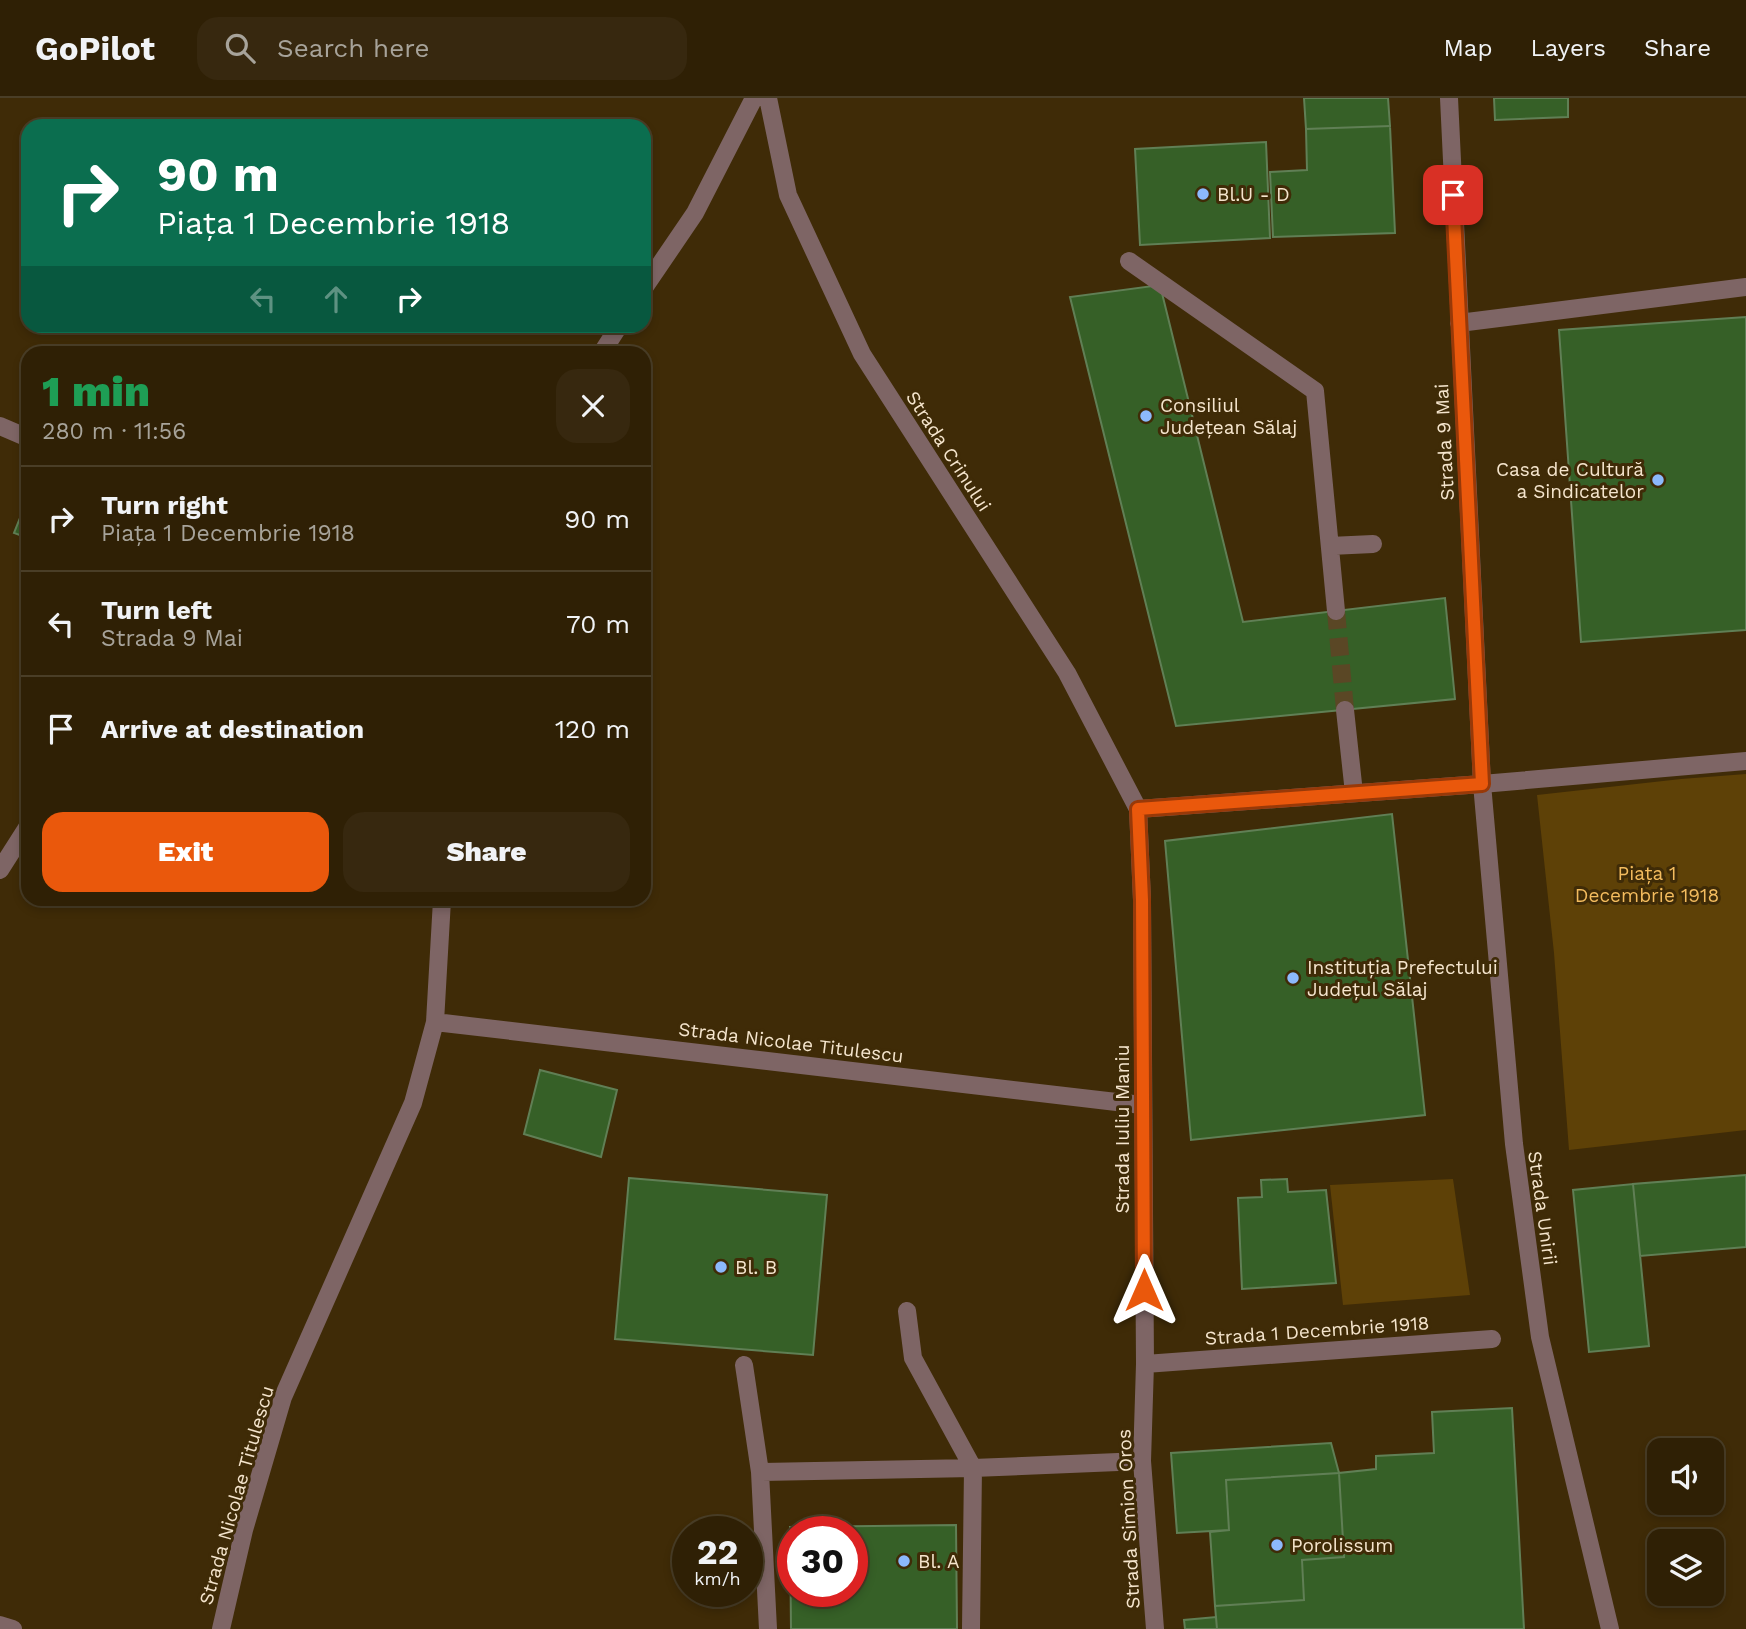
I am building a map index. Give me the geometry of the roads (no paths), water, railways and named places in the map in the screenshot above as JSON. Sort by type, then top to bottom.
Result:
[{"type":"street","points":[[651,278],[695,213],[754,98]]},
{"type":"street","name":"Strada Crinului","points":[[768,98],[788,195],[862,354],[1067,673],[1138,809]]},
{"type":"street","name":"Strada 9 Mai","points":[[1449,98],[1482,784]]},
{"type":"street","points":[[1129,261],[1315,391],[1336,611]]},
{"type":"street","points":[[1459,323],[1746,287]]},
{"type":"street","points":[[0,426],[21,435]]},
{"type":"street","points":[[1330,547],[1373,544]]},
{"type":"street","points":[[1345,710],[1354,793]]},
{"type":"street","points":[[1138,809],[1482,784],[1746,761]]},
{"type":"street","name":"Strada Unirii","points":[[1482,784],[1514,1144],[1539,1337],[1610,1629]]},
{"type":"street","name":"Strada Iuliu Maniu","points":[[1138,809],[1142,900],[1145,1364]]},
{"type":"street","points":[[0,870],[21,836]]},
{"type":"street","name":"Strada Nicolae Titulescu","points":[[221,1629],[244,1530],[283,1397],[413,1103],[435,1022],[442,906]]},
{"type":"street","name":"Strada Nicolae Titulescu","points":[[435,1022],[1142,1105]]},
{"type":"street","points":[[907,1311],[913,1357],[973,1468],[971,1629]]},
{"type":"street","name":"Strada 1 Decembrie 1918","points":[[1145,1364],[1492,1339]]},
{"type":"street","name":"Strada Simion Oros","points":[[1145,1364],[1142,1461],[1154,1629]]},
{"type":"street","points":[[744,1365],[760,1472],[768,1629]]},
{"type":"street","points":[[760,1472],[973,1468],[1142,1461]]},
{"type":"street","points":[[0,1625],[13,1629]]},
{"type":"tunnel","points":[[1336,611],[1345,710]]},
{"type":"place","name":"Bl.U - D","points":[[1203,194]]},
{"type":"place","name":"Consiliul Județean Sălaj","points":[[1146,416]]},
{"type":"place","name":"Casa de Cultură a Sindicatelor","points":[[1658,480]]},
{"type":"place","name":"Instituția Prefectului Județul Sălaj","points":[[1293,978]]},
{"type":"place","name":"Bl. B","points":[[721,1267]]},
{"type":"place","name":"Porolissum","points":[[1277,1545]]},
{"type":"place","name":"Bl. A","points":[[904,1561]]},
{"type":"park label","name":"Piața 1 Decembrie 1918","points":[[1647,884]]}]
